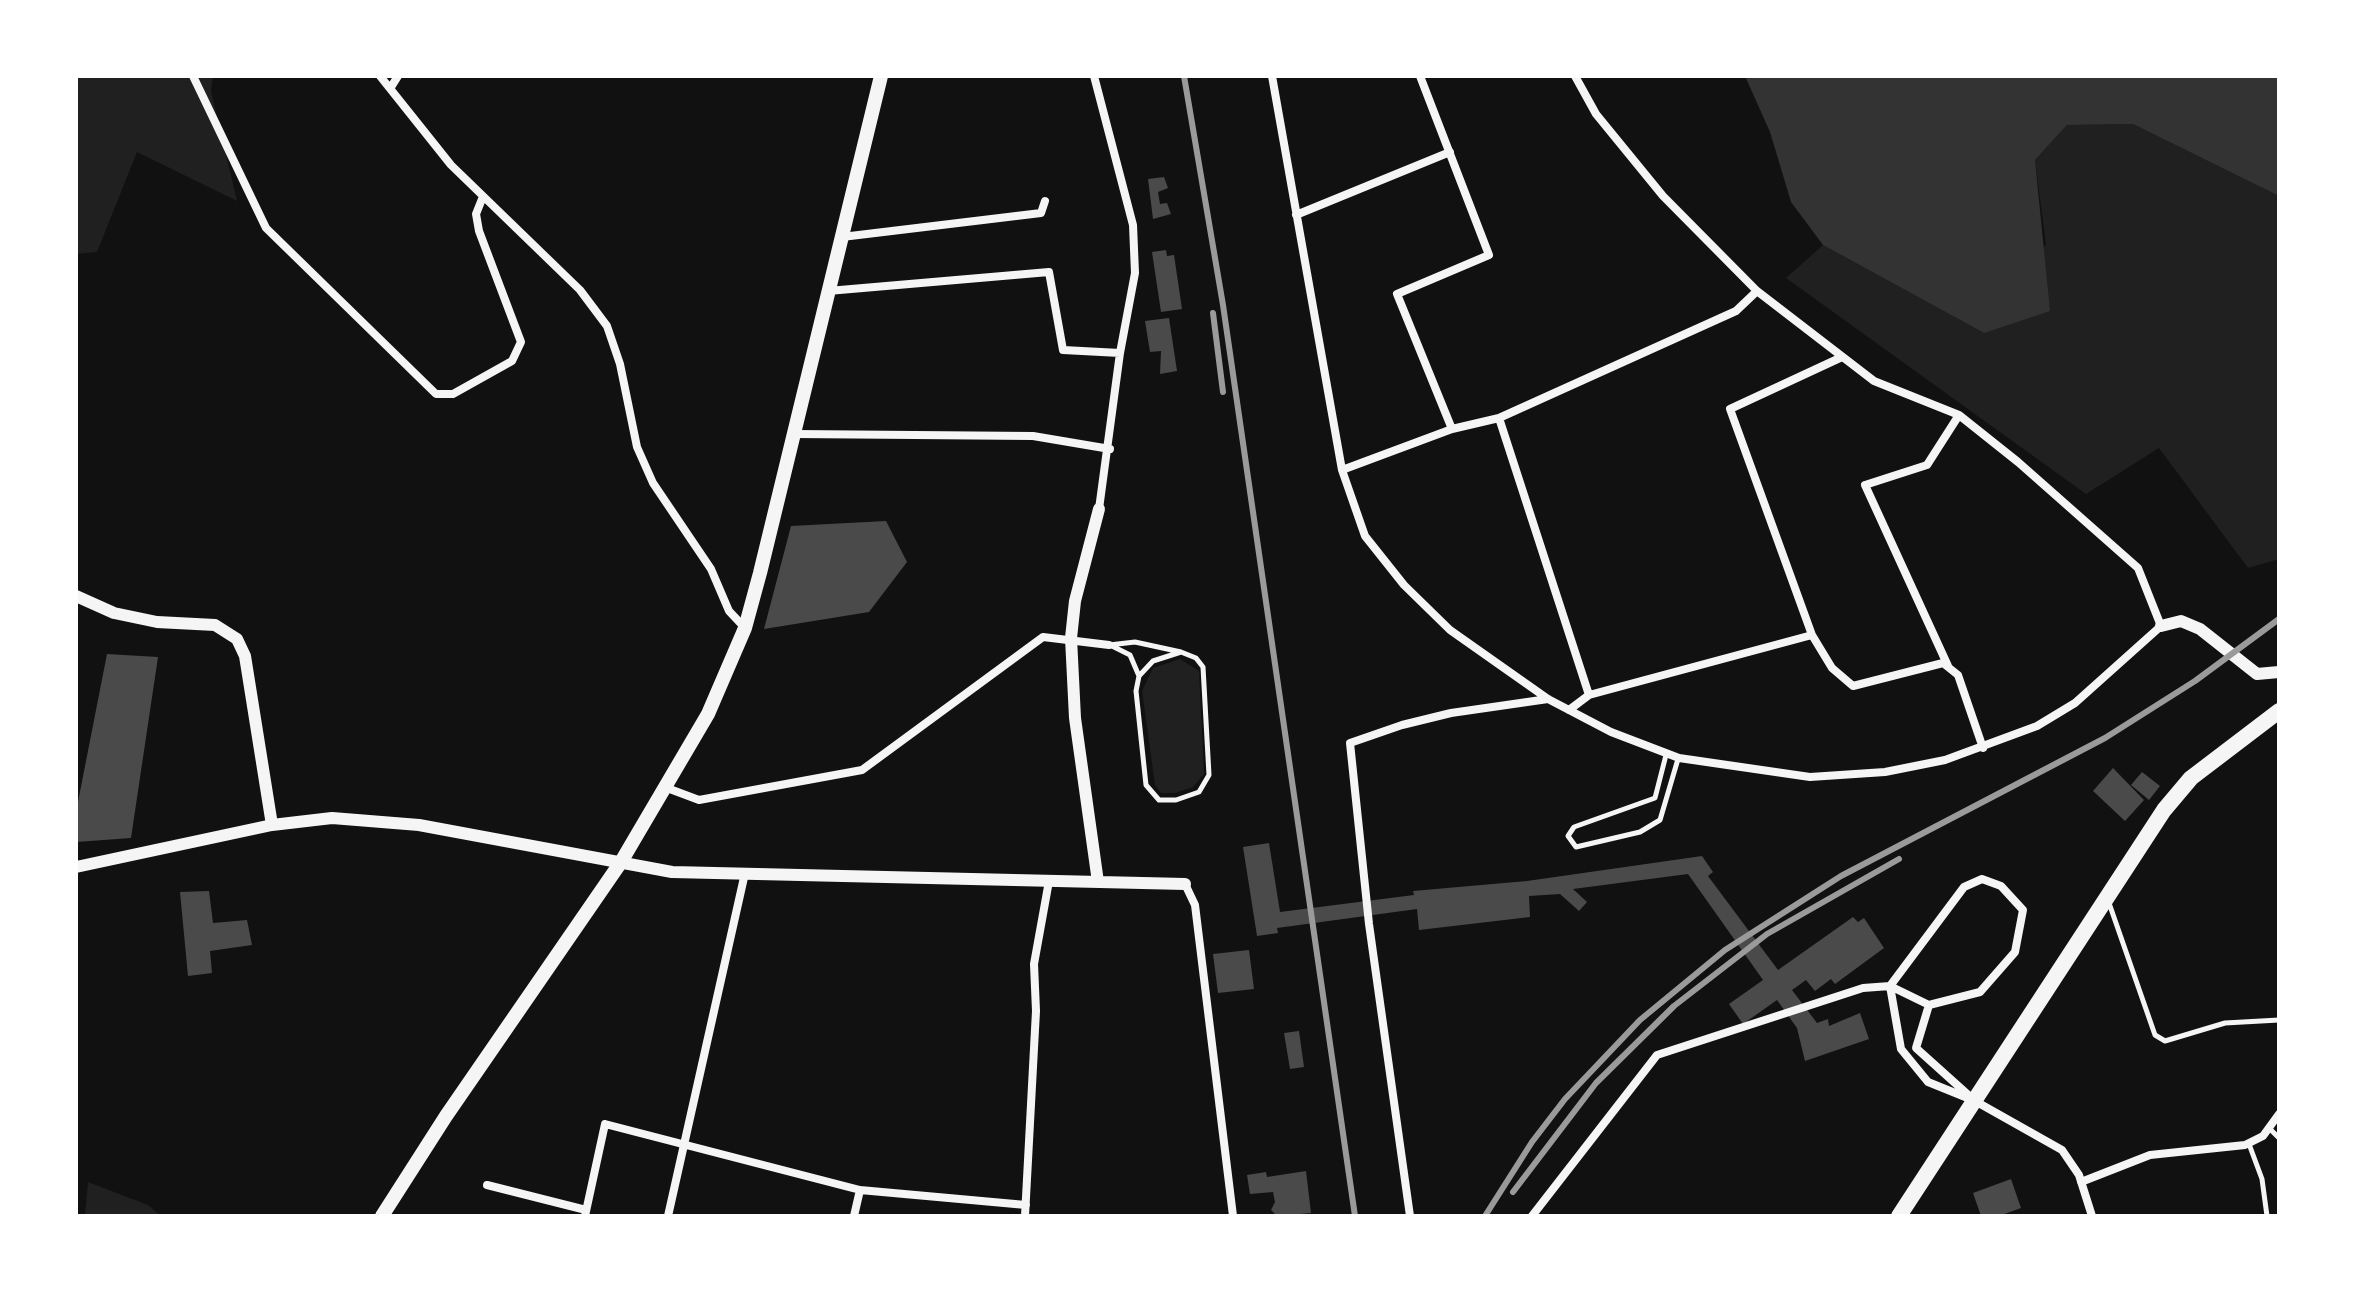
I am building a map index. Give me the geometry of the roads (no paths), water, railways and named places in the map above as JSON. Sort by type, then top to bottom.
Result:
[{"type":"main road","points":[[382,1216],[446,1116],[621,862],[708,714],[745,628],[881,76]]},
{"type":"main road","points":[[1899,1216],[2164,810],[2191,778],[2279,711]]},
{"type":"street","points":[[193,76],[266,228],[436,394],[453,394],[512,361],[521,342],[479,231],[476,214],[482,199]]},
{"type":"street","points":[[380,76],[482,199],[580,290],[607,326],[620,364],[637,447],[653,483],[711,569],[729,611],[745,628]]},
{"type":"street","points":[[391,87],[398,76]]},
{"type":"street","points":[[1094,76],[1133,225],[1135,273],[1120,353],[1110,449],[1099,509],[1075,601],[1071,638],[1075,718],[1098,882]]},
{"type":"street","points":[[1272,76],[1342,470],[1365,536],[1404,585],[1450,630],[1548,699],[1666,755],[1810,777],[1885,772],[1983,748],[2037,726],[2075,703],[2161,626],[2181,621],[2200,629],[2257,674],[2279,672]]},
{"type":"street","points":[[1420,76],[1489,255],[1397,294],[1452,429]]},
{"type":"street","points":[[1575,76],[1596,114],[1663,196],[1757,291],[1874,381],[1959,415],[2138,568],[2161,626]]},
{"type":"street","points":[[1296,215],[1450,152]]},
{"type":"street","points":[[842,237],[1041,213],[1045,201]]},
{"type":"street","points":[[828,291],[1049,272],[1063,350],[1120,353]]},
{"type":"street","points":[[1342,470],[1452,429],[1499,418],[1736,311],[1757,291]]},
{"type":"street","points":[[1842,357],[1730,409],[1812,635],[1832,668],[1853,686],[1943,663],[1958,675],[1983,748]]},
{"type":"street","points":[[1949,667],[1865,485],[1927,465],[1959,415]]},
{"type":"street","points":[[1499,418],[1589,695]]},
{"type":"street","points":[[795,434],[1033,436],[1110,449]]},
{"type":"street","points":[[76,596],[114,613],[157,622],[215,625],[237,639],[245,656],[272,825]]},
{"type":"street","points":[[1569,710],[1589,695],[1812,635]]},
{"type":"street","points":[[667,788],[699,800],[862,770],[1043,637],[1109,645]]},
{"type":"street","points":[[1410,1216],[1369,924],[1350,743],[1402,725],[1451,713],[1548,699]]},
{"type":"street","points":[[76,867],[272,825],[332,818],[376,819],[672,872],[1185,884],[1195,905],[1233,1216]]},
{"type":"street","points":[[668,1216],[745,873]]},
{"type":"street","points":[[1532,1216],[1657,1055],[1863,988],[1890,986],[1929,1005],[1980,992],[2015,952],[2023,910],[2001,886],[1982,879],[1964,887],[1890,986],[1901,1049],[1928,1082],[1975,1101],[2062,1150],[2081,1182],[2092,1216]]},
{"type":"street","points":[[1025,1216],[1036,1011],[1034,964],[1049,881]]},
{"type":"street","points":[[1929,1005],[1916,1048],[1975,1101]]},
{"type":"street","points":[[2081,1182],[2150,1155],[2223,1149],[2249,1143],[2270,1129],[2279,1114]]},
{"type":"street","points":[[487,1185],[585,1213],[605,1124],[860,1190],[1026,1205]]},
{"type":"street","points":[[854,1216],[860,1190]]},
{"type":"lane","points":[[1109,645],[1135,642],[1181,652],[1196,658],[1203,667],[1209,775],[1199,792],[1176,800],[1159,800],[1146,785],[1136,691],[1139,676],[1153,661],[1181,652]]},
{"type":"lane","points":[[1109,645],[1130,655],[1139,676]]},
{"type":"lane","points":[[1666,755],[1655,798],[1574,827],[1568,836],[1576,847],[1640,832],[1660,820],[1679,758]]},
{"type":"lane","points":[[2107,898],[2155,1035],[2165,1041],[2233,1022],[2279,1020]]},
{"type":"lane","points":[[2270,1129],[2279,1138]]},
{"type":"lane","points":[[2249,1143],[2262,1179],[2267,1216]]},
{"type":"railway","points":[[1184,76],[1223,305],[1355,1216]]},
{"type":"railway","points":[[1213,313],[1223,392]]},
{"type":"railway","points":[[1485,1216],[1532,1142],[1565,1099],[1640,1020],[1725,950],[1841,876],[2105,738],[2195,681],[2279,619]]},
{"type":"railway","points":[[1513,1192],[1596,1083],[1674,1006],[1767,934],[1899,859]]}]
